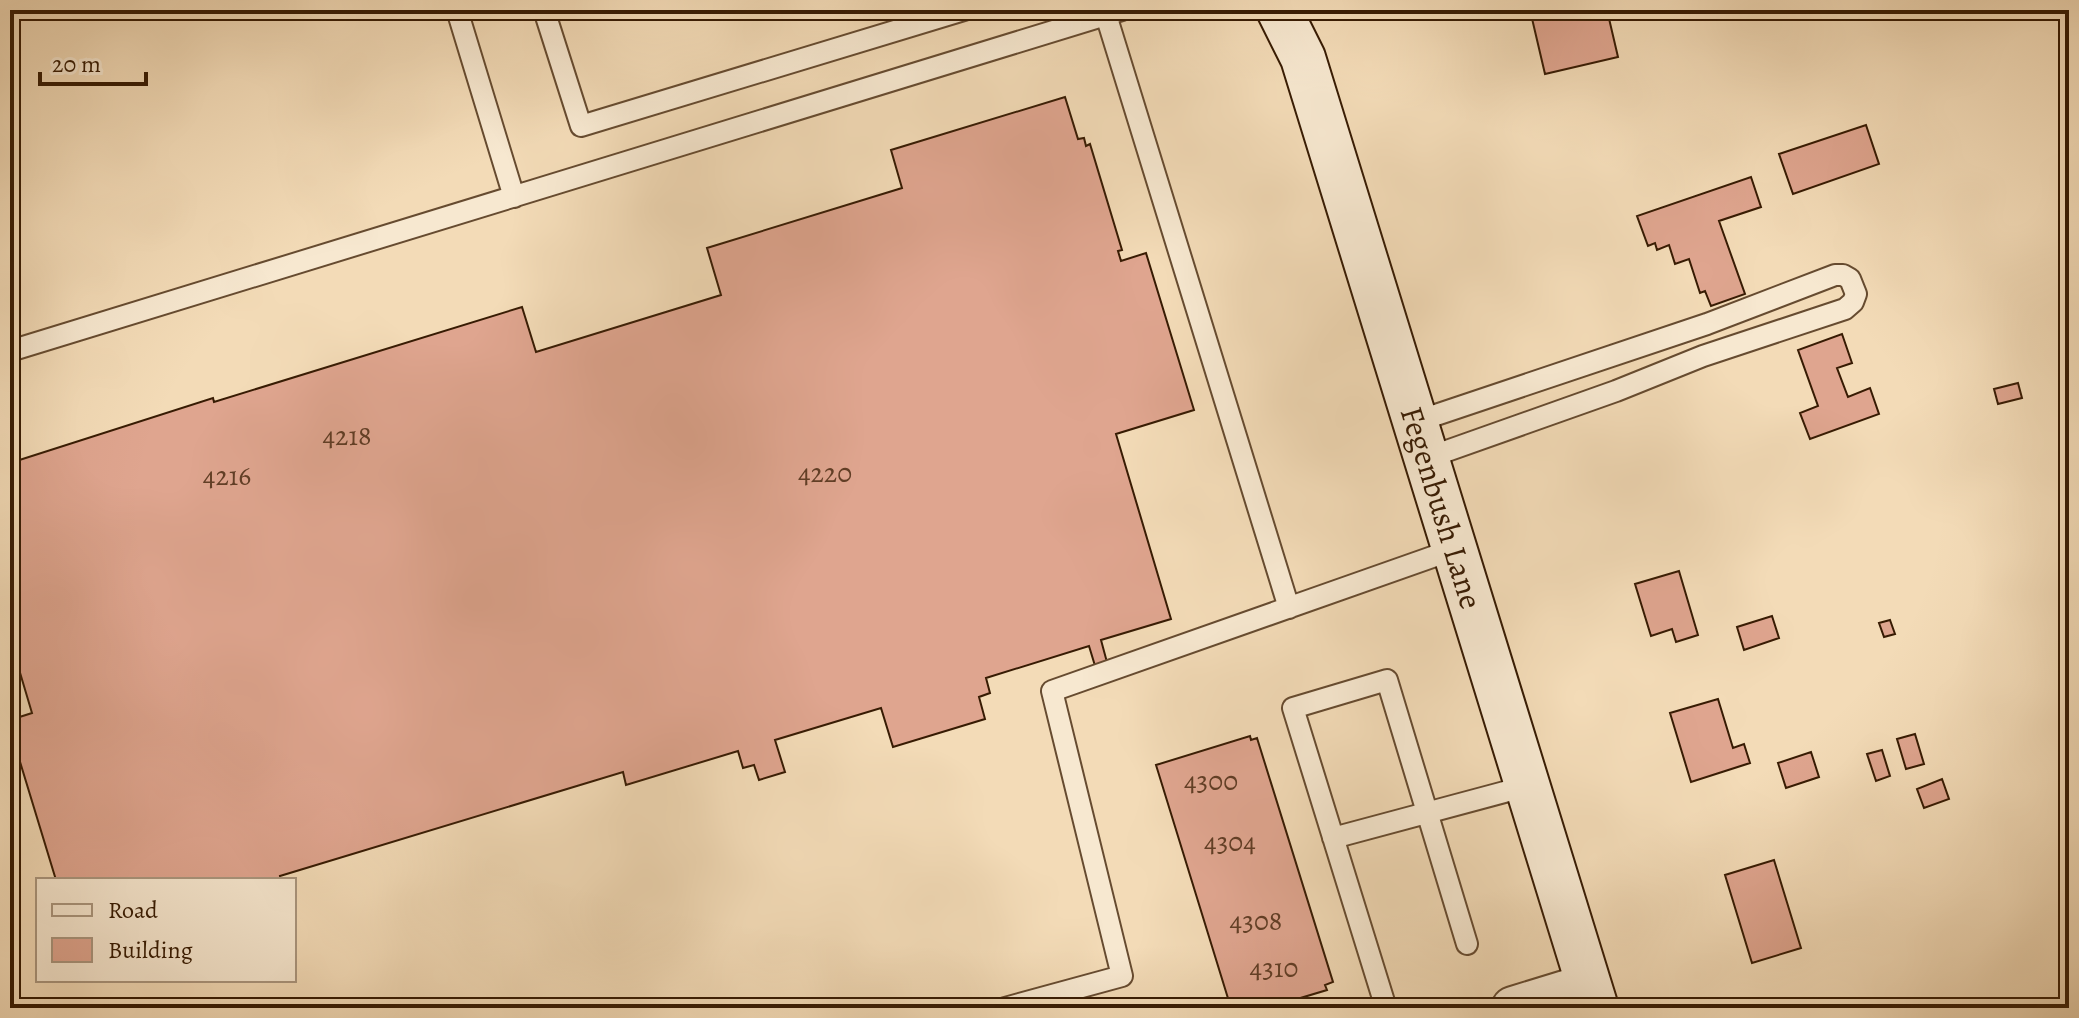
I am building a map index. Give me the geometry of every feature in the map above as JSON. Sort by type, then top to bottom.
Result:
[{"type":"main road","name":"Fegenbush Lane","points":[[1279,10],[1303,58],[1592,996]]},
{"type":"street","points":[[1513,1008],[1592,996]]},
{"type":"lane","points":[[457,10],[514,197]]},
{"type":"lane","points":[[544,10],[581,126],[964,10]]},
{"type":"lane","points":[[10,351],[514,197],[1064,19],[1114,12],[1289,608]]},
{"type":"lane","points":[[1835,275],[1850,279],[1856,294],[1845,309],[1703,356],[1616,391],[1421,440],[1835,275]]},
{"type":"lane","points":[[1005,1008],[1122,976],[1052,691],[1455,549]]},
{"type":"lane","points":[[1386,1008],[1293,708],[1387,680],[1467,944]]},
{"type":"lane","points":[[1333,838],[1527,786]]},
{"type":"building","points":[[1530,10],[1607,10],[1618,57],[1545,74]]},
{"type":"building","points":[[1065,97],[1078,139],[1084,138],[1086,146],[1090,144],[1122,250],[1118,251],[1121,261],[1146,253],[1194,410],[1116,434],[1171,619],[1101,640],[1108,666],[1096,669],[1089,646],[986,678],[990,693],[979,697],[985,719],[893,747],[881,708],[775,740],[785,772],[759,780],[754,765],[743,768],[738,751],[626,785],[623,772],[280,878],[55,878],[10,729],[10,720],[32,713],[10,639],[10,463],[213,398],[214,402],[522,307],[536,352],[721,295],[707,248],[902,188],[891,150]]},
{"type":"building","points":[[1866,125],[1879,164],[1793,194],[1779,154]]},
{"type":"building","points":[[1751,177],[1761,207],[1719,221],[1745,294],[1711,306],[1705,291],[1700,293],[1689,259],[1675,264],[1669,245],[1657,250],[1655,243],[1648,246],[1637,216]]},
{"type":"building","points":[[1842,334],[1852,363],[1837,368],[1848,397],[1870,388],[1879,414],[1810,439],[1800,413],[1818,406],[1798,350]]},
{"type":"building","points":[[2018,383],[2022,398],[1998,404],[1994,389]]},
{"type":"building","points":[[1679,571],[1698,635],[1676,642],[1672,629],[1651,636],[1635,584]]},
{"type":"building","points":[[1772,616],[1779,638],[1744,650],[1737,627]]},
{"type":"building","points":[[1890,620],[1895,634],[1884,637],[1879,623]]},
{"type":"building","points":[[1718,699],[1733,748],[1744,744],[1750,763],[1691,782],[1670,713]]},
{"type":"building","points":[[1915,734],[1924,764],[1906,769],[1897,739]]},
{"type":"building","points":[[1250,736],[1251,740],[1257,738],[1333,982],[1325,985],[1327,990],[1267,1008],[1231,1008],[1156,765]]},
{"type":"building","points":[[1882,750],[1890,776],[1876,781],[1867,754]]},
{"type":"building","points":[[1811,752],[1819,777],[1786,788],[1778,763]]},
{"type":"building","points":[[1942,779],[1949,799],[1924,808],[1917,789]]},
{"type":"building","points":[[1774,860],[1801,948],[1752,963],[1725,875]]}]
